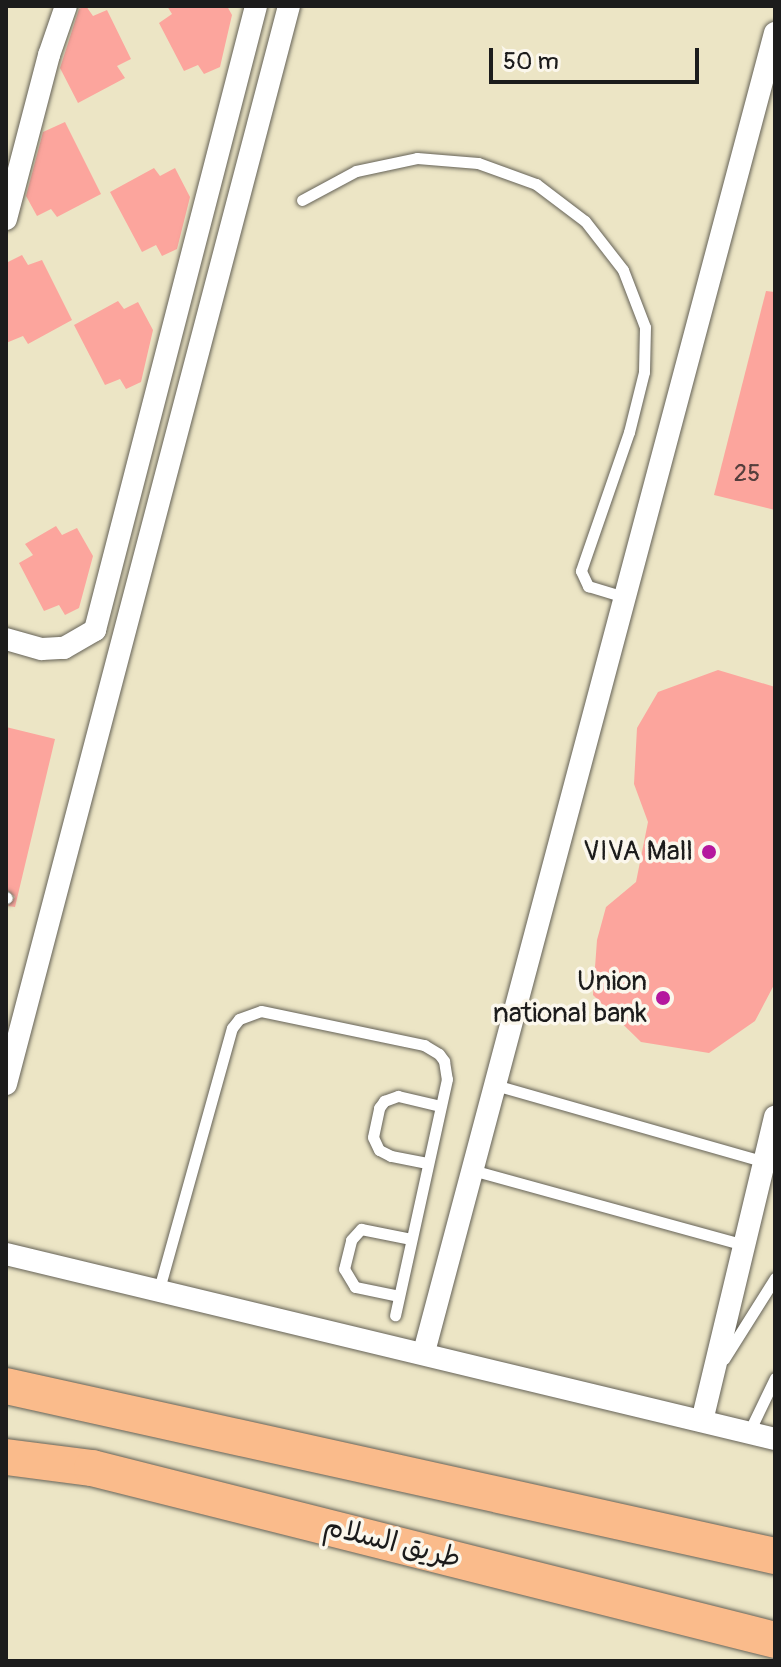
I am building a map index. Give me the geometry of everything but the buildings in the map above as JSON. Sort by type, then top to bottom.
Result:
[{"type":"main road","points":[[6,1386],[775,1556]]},
{"type":"main road","name":"طريق السلام","points":[[6,1457],[104,1471],[775,1640]]},
{"type":"street","points":[[6,219],[49,55],[66,6]]},
{"type":"street","points":[[6,639],[42,649],[64,648],[95,630],[256,6]]},
{"type":"street","points":[[6,1084],[289,6]]},
{"type":"street","points":[[424,1352],[775,33]]},
{"type":"street","points":[[702,1421],[744,1245],[770,1162],[775,1117]]},
{"type":"street","points":[[6,1254],[424,1352],[775,1439]]},
{"type":"lane","points":[[302,200],[356,171],[417,158],[478,163],[536,184],[585,221],[623,270],[645,327],[644,372],[629,432],[581,571],[588,586],[623,597]]},
{"type":"lane","points":[[159,1289],[228,1039],[239,1019],[261,1011],[432,1049],[439,1054],[447,1070],[395,1315]]},
{"type":"lane","points":[[495,1085],[770,1162]]},
{"type":"lane","points":[[427,1163],[391,1156],[379,1150],[373,1137],[379,1108],[390,1097],[398,1096],[440,1106]]},
{"type":"lane","points":[[472,1170],[744,1245]]},
{"type":"lane","points":[[399,1296],[355,1287],[344,1269],[351,1240],[361,1229],[411,1239]]},
{"type":"lane","points":[[713,1376],[775,1278]]},
{"type":"lane","points":[[749,1432],[775,1378]]},
{"type":"place","name":"VIVA Mall","points":[[709,852]]},
{"type":"place","name":"Union national bank","points":[[663,998]]}]
